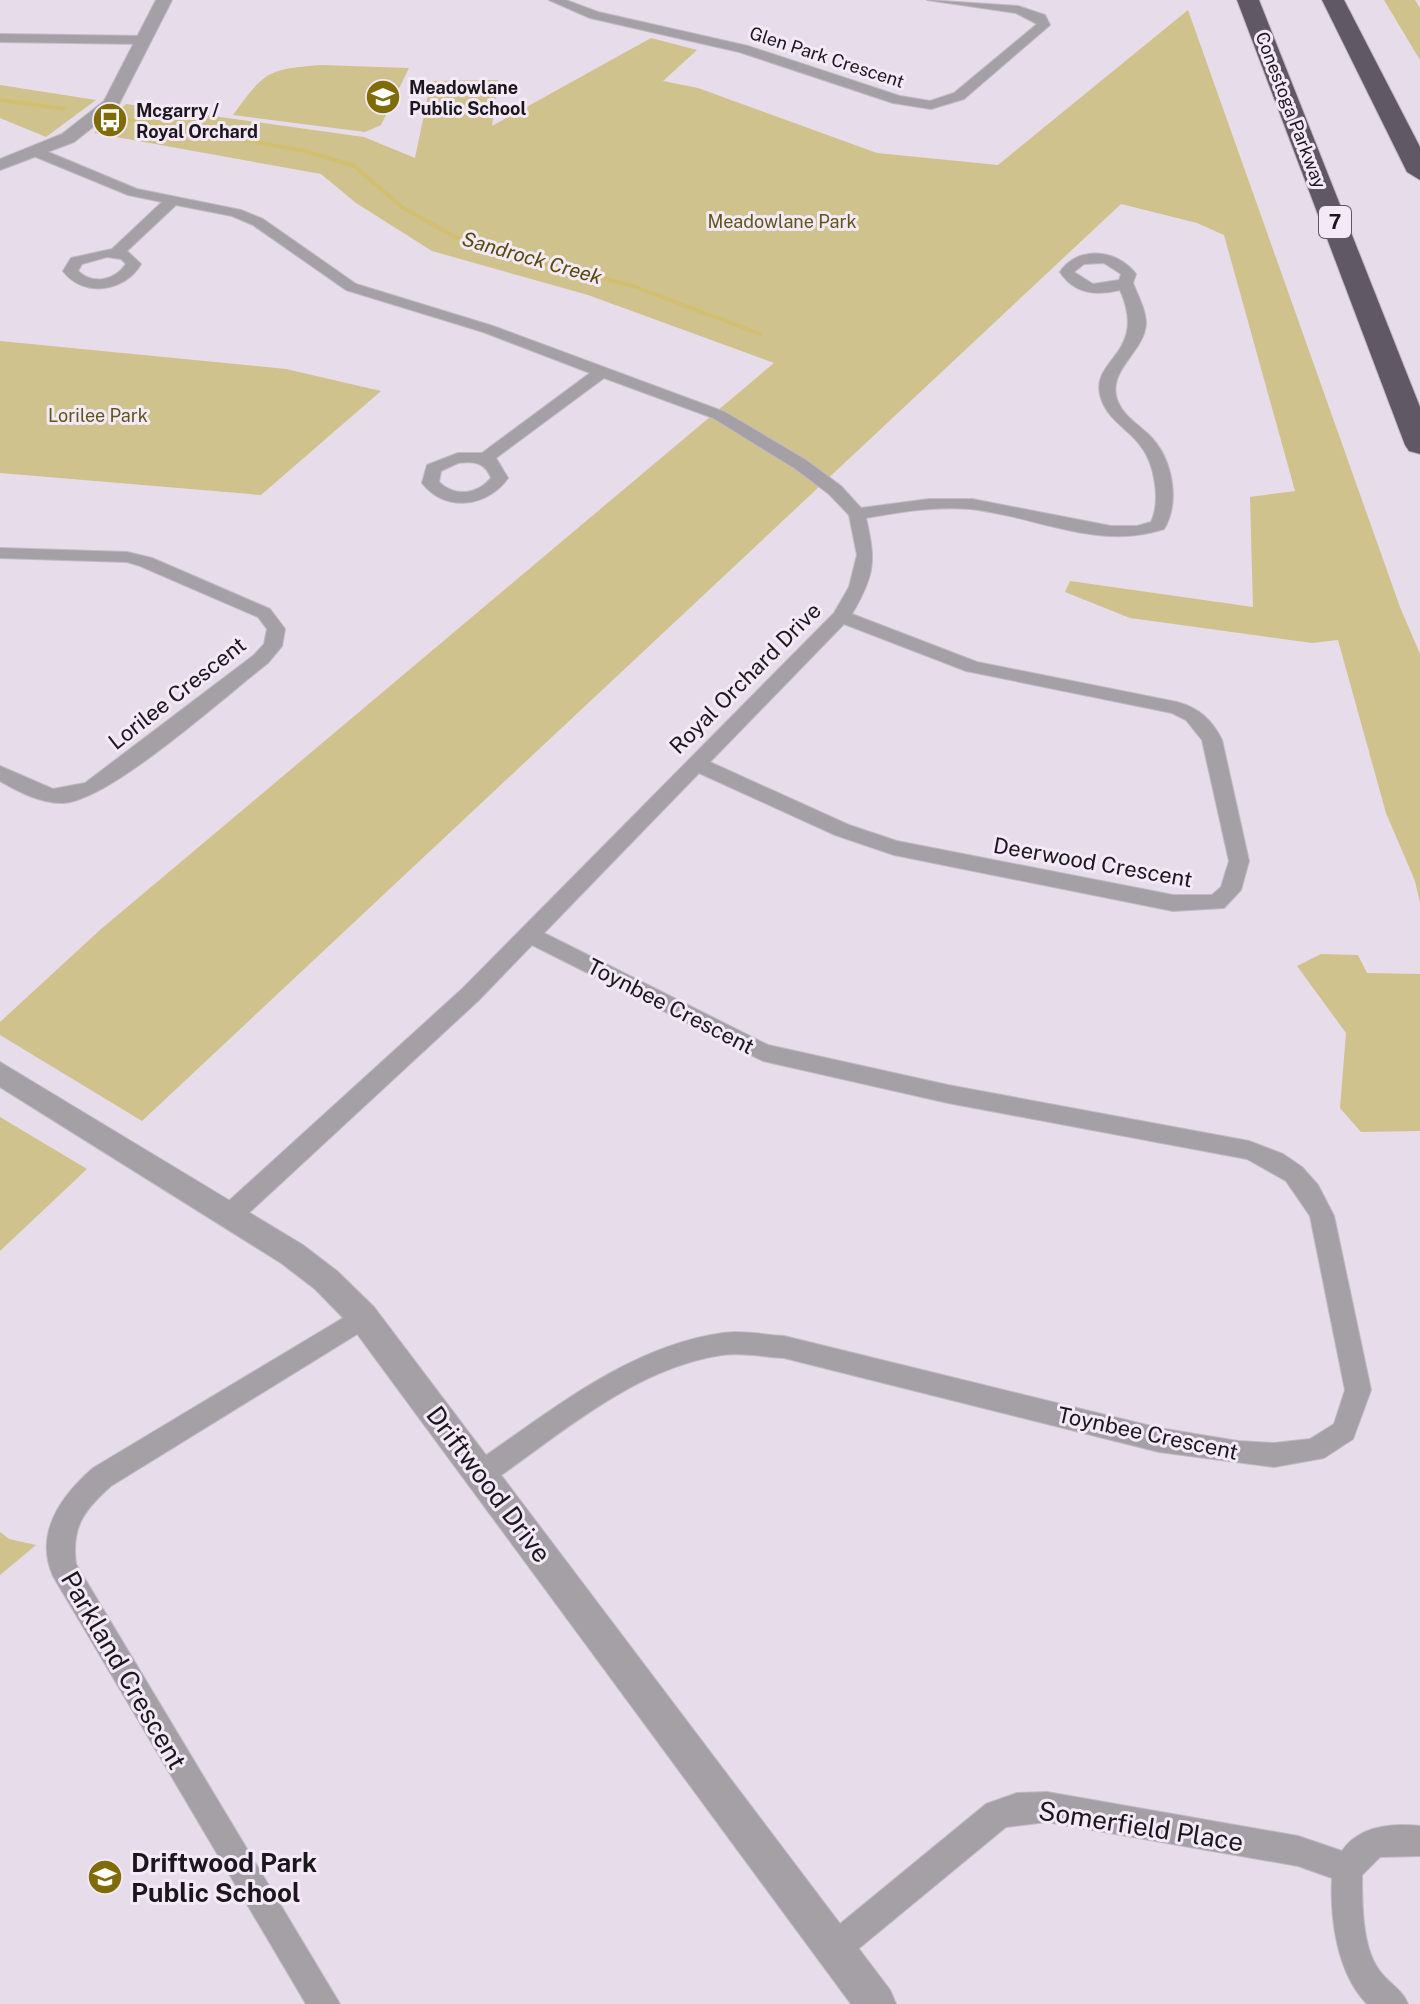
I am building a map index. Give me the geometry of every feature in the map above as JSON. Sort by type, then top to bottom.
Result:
[{"type":"highway","name":"Conestoga Parkway","points":[[1248,0],[1420,445]]},
{"type":"highway","points":[[1333,0],[1420,172]]},
{"type":"street","points":[[0,165],[68,138],[111,104],[164,0]]},
{"type":"street","name":"Glen Park Crescent","points":[[555,0],[594,15],[743,49],[898,100],[931,105],[959,96],[1044,25],[1041,18],[1018,10],[933,0]]},
{"type":"street","points":[[0,38],[144,40]]},
{"type":"street","points":[[36,152],[112,185],[236,213],[258,222],[351,287],[381,299],[488,329],[719,415],[812,473],[835,490],[857,514],[925,503],[972,504],[1108,533],[1138,533],[1154,528],[1164,519],[1166,508],[1154,454],[1118,413],[1107,390],[1110,374],[1134,341],[1138,326],[1125,283]]},
{"type":"street","points":[[117,252],[174,199]]},
{"type":"street","points":[[485,459],[604,370]]},
{"type":"street","name":"Royal Orchard Drive","points":[[230,1215],[471,994],[841,616],[858,587],[866,555],[857,514]]},
{"type":"street","name":"Lorilee Crescent","points":[[0,553],[127,557],[146,562],[264,613],[276,629],[273,646],[261,659],[108,778],[82,793],[66,797],[41,794],[0,773]]},
{"type":"street","name":"Deerwood Crescent","points":[[695,763],[842,830],[894,848],[1173,903],[1217,903],[1231,890],[1239,861],[1212,740],[1206,728],[1193,716],[1155,702],[973,667],[841,616]]},
{"type":"street","name":"Toynbee Crescent","points":[[481,1474],[634,1373],[681,1353],[724,1344],[784,1347],[1159,1440],[1238,1453],[1274,1455],[1315,1450],[1344,1431],[1358,1390],[1322,1216],[1313,1195],[1280,1161],[1249,1150],[948,1094],[763,1052],[528,934]]},
{"type":"street","name":"Driftwood Drive","points":[[0,1073],[230,1215],[326,1280],[363,1317],[876,2004]]},
{"type":"street","name":"Parkland Crescent","points":[[324,2004],[63,1567],[57,1537],[72,1502],[102,1477],[363,1317]]},
{"type":"street","name":"Somerfield Place","points":[[835,1948],[968,1836],[997,1815],[1017,1808],[1047,1807],[1298,1851],[1348,1868]]},
{"type":"street","points":[[1392,2004],[1375,1992],[1360,1966],[1348,1900],[1348,1868],[1363,1849],[1390,1838],[1420,1841]]},
{"type":"green space","points":[[1384,0],[1415,0],[1420,8],[1420,60]]},
{"type":"green space","name":"Meadowlane Park","points":[[1188,10],[1400,607],[1420,654],[1420,903],[1415,881],[1386,813],[1338,640],[1312,643],[1130,618],[1065,592],[1070,581],[1253,607],[1250,497],[1295,491],[1224,235],[1197,223],[1121,204],[142,1121],[0,1035],[0,1022],[100,930],[774,363],[588,295],[432,251],[356,203],[321,174],[94,133],[126,104],[364,137],[415,158],[431,81],[498,80],[492,126],[651,38],[697,50],[663,81],[698,88],[877,153],[998,165]]},
{"type":"green space","points":[[322,65],[409,68],[381,125],[365,132],[233,115],[253,89],[269,75],[289,68]]},
{"type":"green space","points":[[0,85],[96,100],[46,137],[0,118]]},
{"type":"green space","name":"Lorilee Park","points":[[0,341],[286,369],[381,391],[261,495],[0,473]]},
{"type":"green space","points":[[1321,954],[1358,955],[1367,973],[1420,974],[1420,1131],[1361,1132],[1340,1108],[1346,1033],[1297,966]]},
{"type":"green space","points":[[0,1117],[87,1169],[0,1251]]},
{"type":"green space","points":[[0,1532],[9,1539],[36,1545],[0,1575]]},
{"type":"waterway","name":"Sandrock Creek","points":[[0,100],[64,109]]},
{"type":"waterway","name":"Sandrock Creek","points":[[130,120],[305,151],[354,166],[403,208],[468,244],[633,286],[760,334]]},
{"type":"place","name":"Meadowlane Public School","points":[[383,97]]},
{"type":"place","name":"Mcgarry / Royal Orchard","points":[[110,120]]},
{"type":"place","name":"Driftwood Park Public School","points":[[105,1877]]}]
